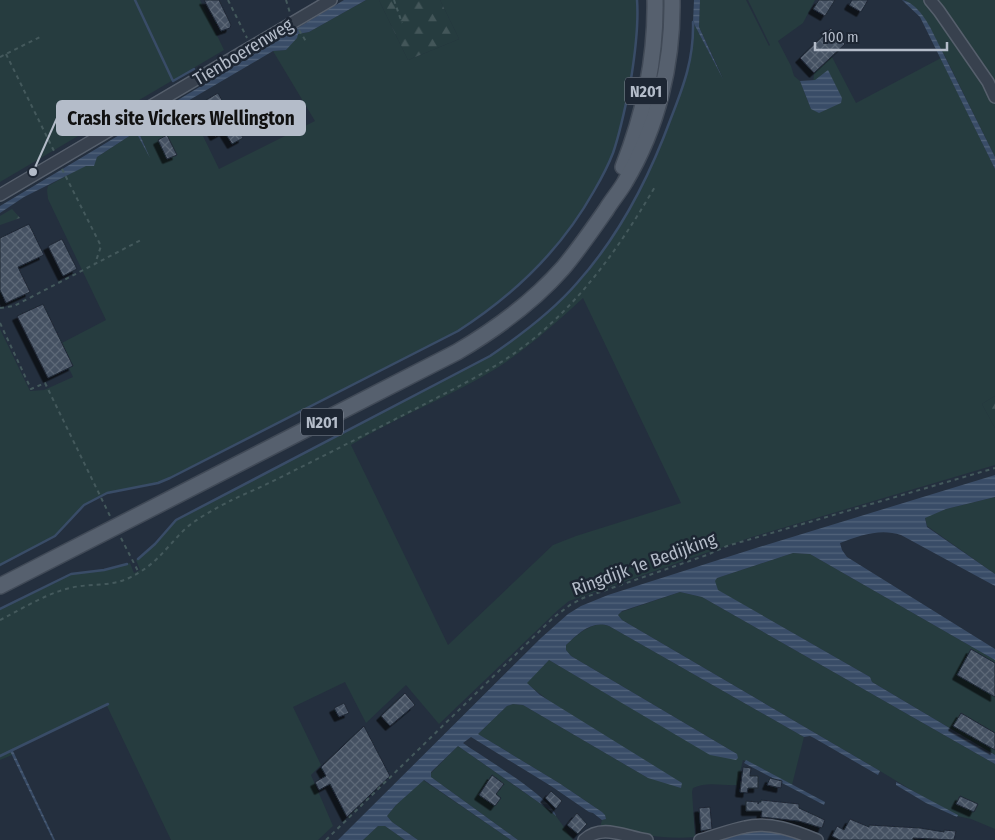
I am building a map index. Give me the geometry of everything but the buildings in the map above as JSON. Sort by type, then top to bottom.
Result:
[{"type":"main road","name":"N201","points":[[606,209],[633,141],[645,98],[652,54],[655,0]]},
{"type":"main road","name":"N201","points":[[0,586],[419,372],[483,337],[525,305],[580,248],[626,181],[653,122],[661,98],[669,45],[672,0]]},
{"type":"street","name":"Tienboerenweg","points":[[0,195],[331,0]]},
{"type":"street","points":[[930,0],[988,82],[995,97]]},
{"type":"street","points":[[700,840],[746,826],[761,825],[798,832],[817,840]]},
{"type":"street","points":[[584,840],[600,830],[647,840]]},
{"type":"path","points":[[228,0],[251,47]]},
{"type":"path","points":[[394,0],[402,24]]},
{"type":"path","points":[[302,34],[307,43]]},
{"type":"path","points":[[0,57],[42,36]]},
{"type":"path","points":[[6,54],[56,155]]},
{"type":"path","points":[[128,127],[133,136]]},
{"type":"path","points":[[61,167],[101,246],[95,264]]},
{"type":"path","points":[[0,620],[64,589],[116,583],[139,573],[156,561],[192,523],[231,501],[266,485],[485,372],[532,340],[572,303],[601,270],[629,230],[656,185]]},
{"type":"path","points":[[0,308],[14,306],[141,240]]},
{"type":"path","points":[[0,323],[31,388],[45,383],[112,520]]},
{"type":"path","name":"Ringdijk 1e Bedijking","points":[[326,840],[553,618],[576,602],[595,592],[707,555],[727,546],[995,468]]},
{"type":"path","points":[[119,534],[139,573]]},
{"type":"green space","points":[[0,0],[200,0],[224,50],[0,182]]},
{"type":"green space","points":[[366,0],[379,0],[408,60],[459,39],[440,0],[637,0],[634,60],[618,135],[607,168],[581,212],[567,232],[535,269],[498,302],[458,331],[170,478],[158,483],[107,493],[84,505],[55,536],[0,565],[0,329],[30,391],[44,390],[73,377],[58,345],[106,320],[48,199],[48,186],[95,160],[134,133],[137,133],[146,149],[139,133],[140,129],[162,115],[188,105],[219,169],[315,121],[273,51],[286,50],[298,34],[309,32]]},
{"type":"green space","points":[[379,0],[440,0],[459,39],[408,60]]},
{"type":"green space","points":[[700,0],[746,0],[769,46],[748,0],[815,0],[803,23],[778,41],[794,76],[800,81],[811,109],[814,73],[832,57],[856,103],[941,58],[995,169],[995,396],[982,404],[995,428],[995,465],[752,537],[569,601],[439,724],[406,685],[366,723],[345,682],[293,707],[321,765],[311,775],[333,826],[318,840],[171,840],[107,706],[11,751],[12,755],[0,760],[0,609],[71,574],[104,570],[130,563],[134,573],[140,570],[136,560],[155,544],[176,520],[489,356],[536,322],[567,294],[592,265],[620,226],[643,184],[683,83],[692,47],[693,22],[723,78],[699,27]],"holes":[[[583,298],[681,503],[553,545],[448,645],[351,445],[497,368],[531,344]]]},
{"type":"green space","points":[[905,0],[924,0],[952,36],[995,102],[995,157],[945,56],[918,10]]},
{"type":"green space","points":[[935,0],[995,0],[995,87]]},
{"type":"green space","points":[[12,209],[20,218],[0,225],[0,216]]},
{"type":"green space","points":[[995,396],[995,428],[982,404]]},
{"type":"green space","points":[[995,497],[995,574],[927,526],[925,517],[946,509]]},
{"type":"green space","points":[[793,553],[810,554],[995,660],[995,755],[872,682],[870,677],[717,590],[714,581],[717,578]]},
{"type":"green space","points":[[680,592],[702,597],[995,764],[995,829],[971,819],[957,816],[928,800],[622,620],[618,615],[621,612]]},
{"type":"green space","points":[[601,624],[609,626],[804,737],[792,785],[743,760],[737,785],[709,784],[693,788],[695,837],[672,838],[635,834],[600,827],[602,820],[606,819],[602,812],[559,783],[478,734],[507,706],[513,704],[523,705],[648,778],[526,683],[549,660],[619,701],[737,754],[571,656],[566,650],[566,645],[586,629]]},
{"type":"green space","points":[[458,746],[548,809],[556,816],[573,840],[518,840],[431,777],[431,773]]},
{"type":"green space","points":[[423,780],[511,840],[418,840],[392,822],[387,816]]},
{"type":"green space","points":[[378,826],[385,826],[405,840],[363,840]]},
{"type":"water","points":[[344,0],[366,0],[309,32],[298,34],[297,38],[286,50],[273,51],[140,129],[139,133],[150,158],[137,134],[134,133],[97,157],[94,166],[86,166],[24,197],[0,213],[0,206]]},
{"type":"water","points":[[694,0],[700,0],[699,27],[723,79],[693,22]]},
{"type":"water","points":[[902,0],[915,7],[930,27],[995,157],[995,169],[920,17]]},
{"type":"water","points":[[828,70],[842,98],[841,103],[819,113],[811,109],[800,81],[815,80]]},
{"type":"water","points":[[995,475],[995,497],[946,509],[925,518],[927,527],[995,574],[995,586],[901,535],[878,532],[840,543],[847,557],[995,649],[995,660],[810,554],[793,553],[717,578],[715,581],[718,590],[870,677],[872,682],[995,755],[995,764],[702,597],[680,592],[622,611],[618,615],[622,620],[880,771],[878,775],[814,738],[810,736],[804,737],[609,626],[596,625],[585,629],[566,645],[566,650],[571,656],[737,754],[738,758],[736,760],[710,755],[549,660],[527,683],[540,695],[682,783],[681,788],[648,778],[523,705],[513,704],[507,706],[478,734],[559,783],[602,812],[606,819],[602,820],[471,737],[463,743],[542,798],[556,816],[458,746],[431,772],[431,777],[518,840],[511,840],[424,780],[396,805],[387,816],[392,822],[418,840],[405,840],[385,826],[378,826],[363,840],[338,840],[541,638],[568,614],[581,606],[608,595],[756,548]]},
{"type":"water","points":[[10,751],[13,751],[55,840],[53,840]]},
{"type":"water","points":[[746,760],[825,802],[824,805],[744,763]]},
{"type":"water","points":[[896,782],[958,815],[957,817],[926,803],[896,785]]},
{"type":"water","points":[[755,829],[775,831],[807,840],[717,840]]},
{"type":"waterway","points":[[135,0],[173,81],[194,69]]},
{"type":"waterway","points":[[0,565],[55,536],[84,505],[107,493],[158,483],[170,478],[458,331],[479,317],[517,286],[535,270],[567,233],[594,191],[611,158],[621,126],[631,79],[637,30],[637,0]]},
{"type":"waterway","points":[[138,559],[155,544],[176,520],[490,356],[525,331],[557,304],[577,283],[607,245],[620,226],[643,184],[684,83],[692,48],[693,22]]},
{"type":"waterway","points":[[0,609],[71,574],[104,570],[127,564]]},
{"type":"waterway","points":[[0,756],[108,704]]},
{"type":"place","name":"Crash site Vickers Wellington","points":[[33,172]]}]
